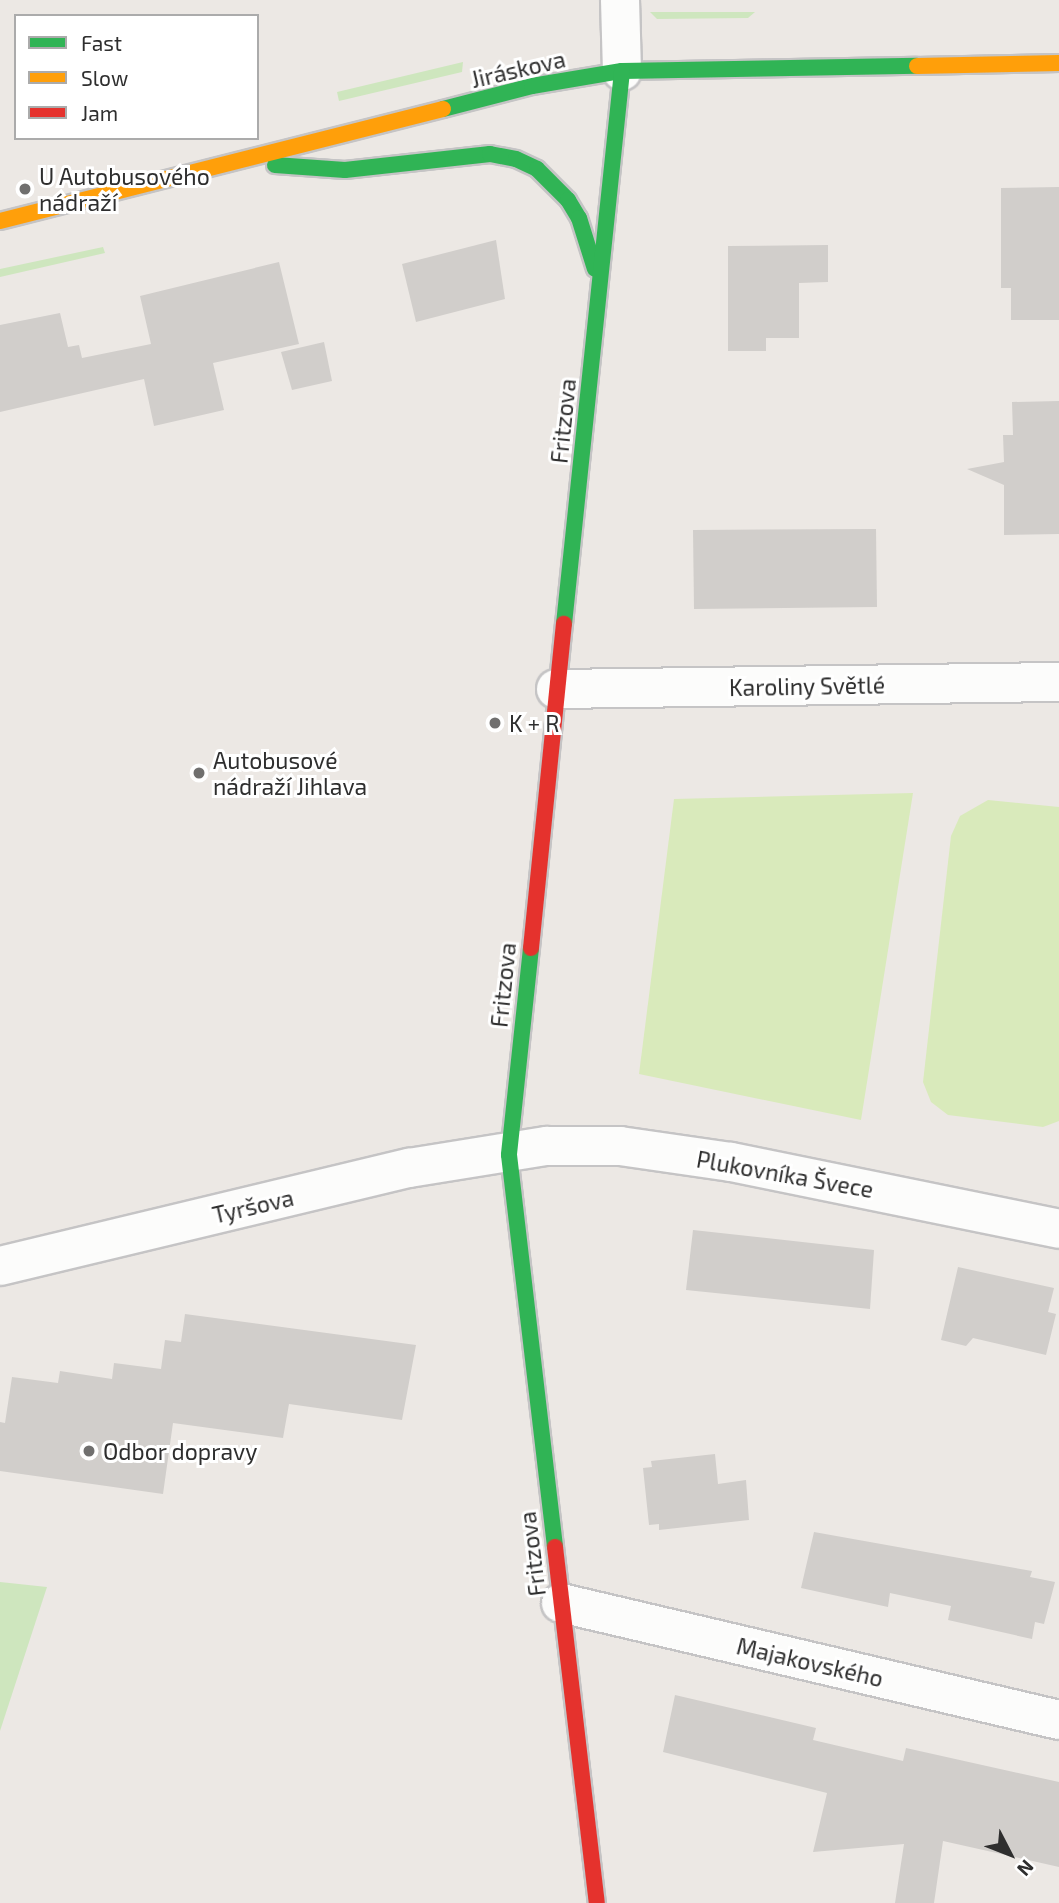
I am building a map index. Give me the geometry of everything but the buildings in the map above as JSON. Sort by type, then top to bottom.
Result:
[{"type":"street","points":[[620,0],[622,71]]},
{"type":"street","name":"Jiráskova","points":[[0,220],[238,163],[531,86],[622,71],[1059,63]]},
{"type":"street","name":"Fritzova","points":[[597,1903],[509,1155],[622,71]]},
{"type":"street","points":[[238,163],[345,170],[490,154],[516,159],[537,169],[568,200],[579,218],[600,289]]},
{"type":"street","name":"Karoliny Světlé","points":[[556,689],[1059,682]]},
{"type":"street","name":"Plukovníka Švece","points":[[509,1155],[548,1146],[620,1146],[806,1175],[1059,1229]]},
{"type":"street","name":"Tyršova","points":[[0,1266],[409,1168],[509,1155]]},
{"type":"street","name":"Majakovského","points":[[561,1603],[1059,1720]]},
{"type":"green space","points":[[650,12],[755,12],[748,18],[657,19]]},
{"type":"green space","points":[[463,62],[462,72],[339,101],[337,92]]},
{"type":"green space","points":[[103,247],[105,253],[0,277],[0,269]]},
{"type":"green space","points":[[913,793],[861,1120],[639,1074],[674,799]]},
{"type":"green space","points":[[988,800],[1059,807],[1059,1121],[1043,1127],[948,1115],[931,1102],[923,1082],[951,836],[960,816]]},
{"type":"green space","points":[[0,1582],[47,1587],[0,1731]]},
{"type":"traffic: fast","points":[[443,109],[532,86],[622,71],[917,66]]},
{"type":"traffic: fast","points":[[564,624],[622,71]]},
{"type":"traffic: fast","points":[[275,165],[345,170],[490,154],[516,159],[537,169],[568,200],[579,218],[595,269]]},
{"type":"traffic: fast","points":[[531,948],[509,1155],[555,1547]]},
{"type":"traffic: slow","points":[[917,66],[1059,63]]},
{"type":"traffic: slow","points":[[0,221],[443,109]]},
{"type":"traffic: jam","points":[[531,948],[564,624]]},
{"type":"traffic: jam","points":[[555,1547],[597,1903]]},
{"type":"place","name":"U Autobusového nádraží","points":[[25,189]]},
{"type":"place","name":"K + R","points":[[495,723]]},
{"type":"place","name":"Autobusové nádraží Jihlava","points":[[199,773]]},
{"type":"place","name":"Odbor dopravy","points":[[89,1451]]}]
